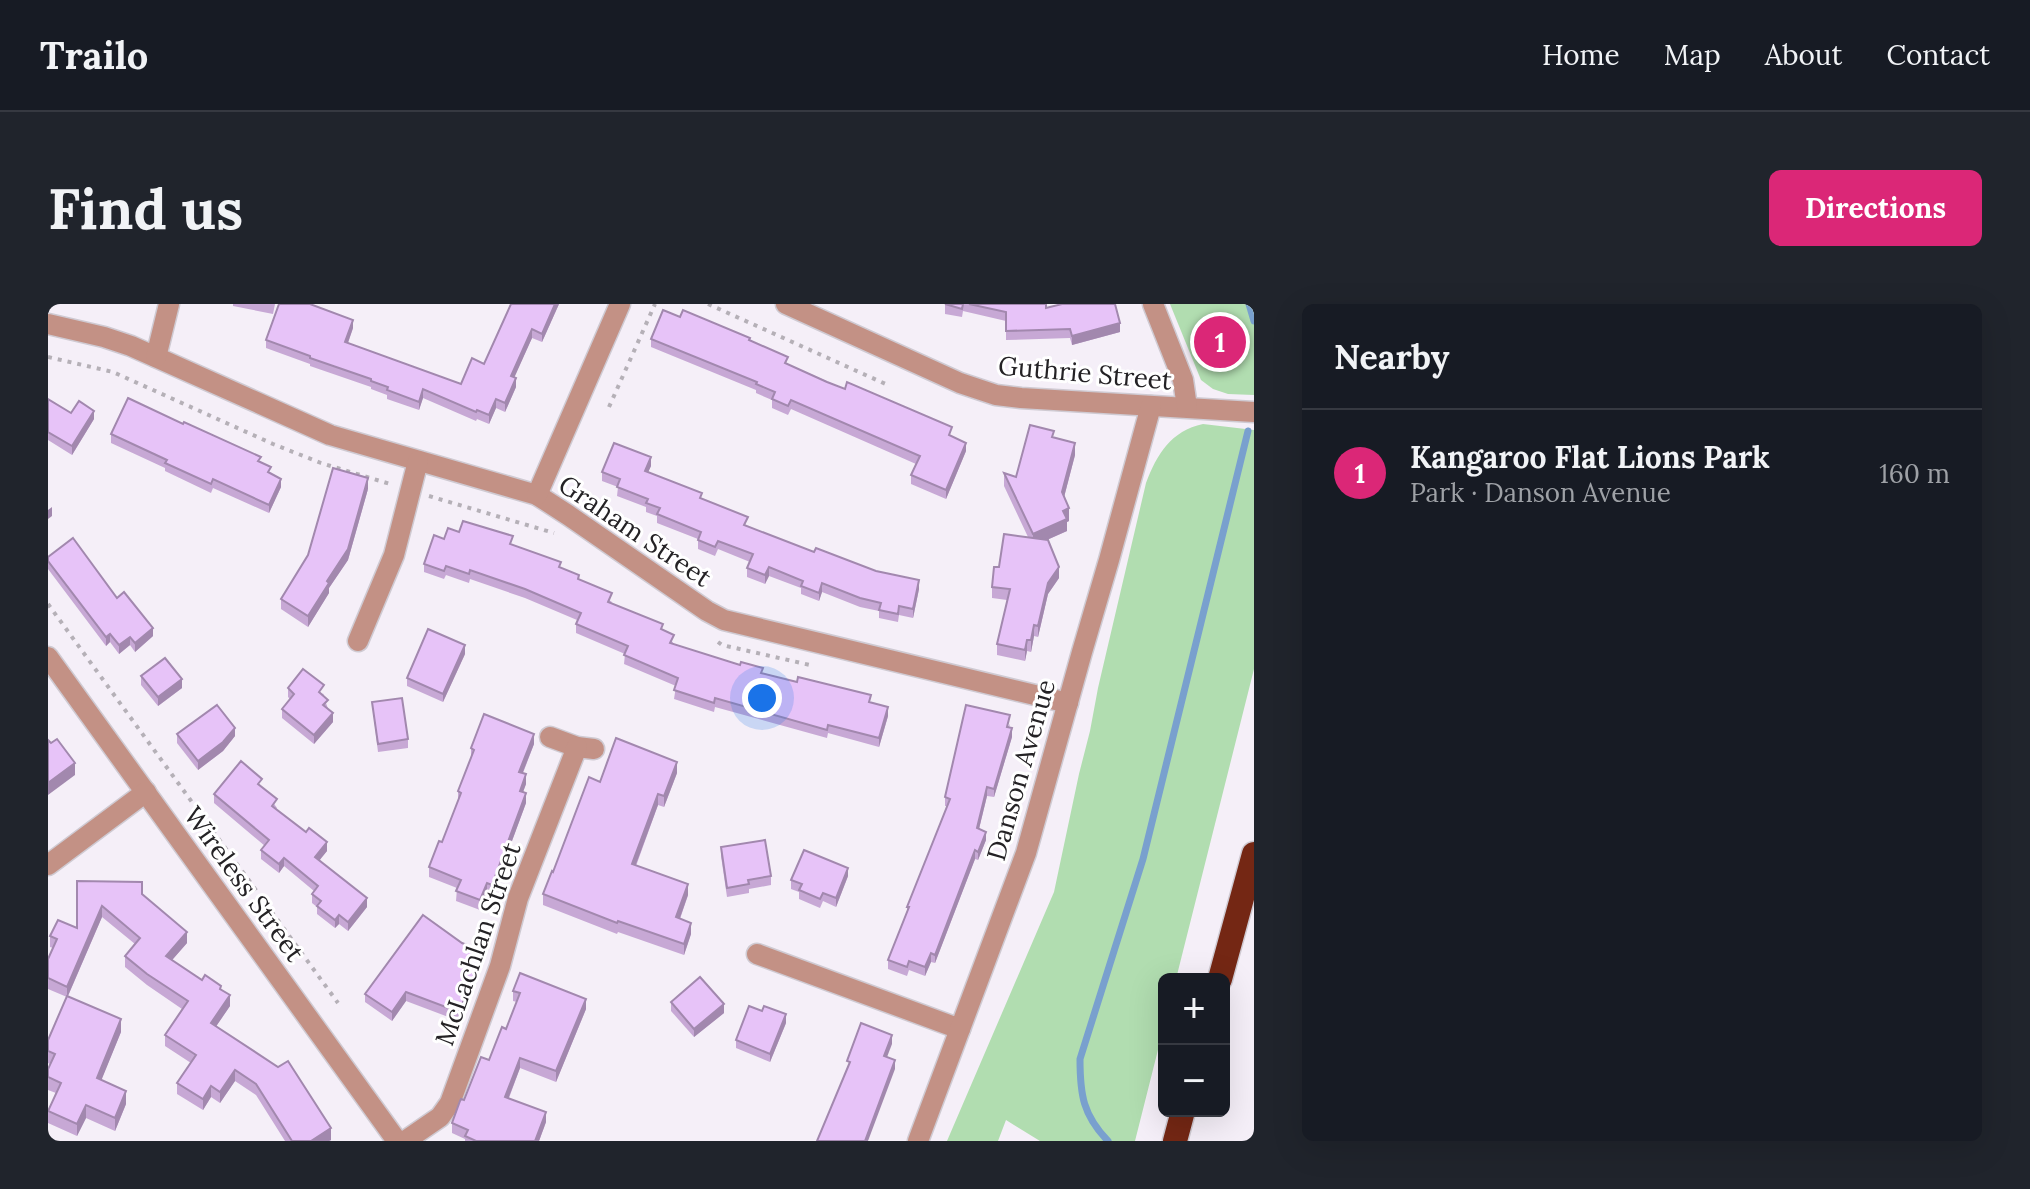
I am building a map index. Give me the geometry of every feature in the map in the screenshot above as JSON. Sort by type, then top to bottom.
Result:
[{"type":"highway","points":[[1222,973],[1254,854]]},
{"type":"highway","points":[[1175,1141],[1181,1117]]},
{"type":"street","points":[[156,357],[169,304]]},
{"type":"street","points":[[537,495],[620,304]]},
{"type":"street","name":"Guthrie Street","points":[[786,304],[960,383],[996,395],[1254,412]]},
{"type":"street","points":[[1153,304],[1183,380],[1187,407]]},
{"type":"street","name":"Graham Street","points":[[48,324],[104,337],[156,357],[330,435],[537,495],[724,620],[1068,703]]},
{"type":"street","name":"Danson Avenue","points":[[918,1141],[1026,853],[1151,406]]},
{"type":"street","points":[[358,641],[394,555],[418,461]]},
{"type":"street","name":"Wireless Street","points":[[48,657],[389,1136]]},
{"type":"street","name":"McLachlan Street","points":[[405,1141],[440,1117],[450,1103],[500,966],[518,898],[586,748],[550,737]]},
{"type":"street","points":[[48,865],[146,792]]},
{"type":"street","points":[[757,954],[960,1029]]},
{"type":"path","points":[[609,407],[655,304]]},
{"type":"path","points":[[708,304],[890,386]]},
{"type":"path","points":[[48,357],[113,372],[297,454],[400,487]]},
{"type":"path","points":[[48,604],[338,1003]]},
{"type":"green space","points":[[1170,304],[1254,304],[1254,395],[1228,394],[1213,389],[1201,380]]},
{"type":"green space","points":[[1203,424],[1254,430],[1254,669],[1178,973],[1158,973],[1158,1050],[1135,1141],[1040,1141],[1006,1120],[998,1141],[947,1141],[1054,892],[1146,483],[1167,445],[1192,427]]},
{"type":"building","points":[[279,304],[310,304],[353,320],[345,342],[461,384],[472,358],[484,364],[511,304],[555,304],[542,334],[532,329],[511,376],[516,378],[505,403],[496,399],[489,415],[423,389],[419,402],[387,390],[388,387],[371,379],[266,340]]},
{"type":"building","points":[[945,304],[963,304],[962,309]]},
{"type":"building","points":[[969,304],[1046,304],[1046,308],[1062,304],[1115,304],[1120,323],[1072,336],[1070,329],[1006,331],[1006,312]]},
{"type":"building","points":[[663,310],[680,317],[683,310],[788,357],[785,363],[827,382],[845,389],[847,382],[952,427],[949,435],[966,443],[946,490],[911,475],[920,456],[791,400],[788,406],[772,399],[775,392],[757,382],[651,339]]},
{"type":"building","points":[[128,398],[261,457],[258,461],[271,467],[268,472],[281,479],[269,505],[213,479],[211,484],[111,434]]},
{"type":"building","points":[[48,399],[71,413],[79,401],[94,411],[72,446],[48,432]]},
{"type":"building","points":[[1030,425],[1054,431],[1052,437],[1075,443],[1062,492],[1069,508],[1063,511],[1067,519],[1033,534],[1004,473],[1016,477]]},
{"type":"building","points":[[614,443],[651,457],[645,471],[702,493],[700,498],[748,517],[744,525],[814,552],[816,548],[876,571],[919,580],[913,609],[899,606],[898,614],[879,610],[881,603],[822,583],[819,593],[801,586],[803,581],[769,567],[765,575],[747,568],[753,554],[718,541],[715,547],[698,540],[701,532],[657,514],[660,508],[646,503],[648,499],[617,487],[620,479],[602,472]]},
{"type":"building","points":[[333,468],[368,478],[348,549],[308,616],[281,599],[308,555]]},
{"type":"building","points":[[463,521],[513,536],[510,544],[561,562],[559,567],[579,575],[578,579],[612,593],[608,602],[663,624],[661,629],[674,635],[670,643],[740,665],[741,662],[763,668],[761,673],[797,682],[798,677],[871,695],[869,702],[888,707],[879,738],[828,725],[827,730],[715,698],[714,703],[674,690],[678,678],[624,655],[628,646],[576,624],[581,613],[470,570],[469,574],[446,566],[444,571],[424,564],[434,535],[444,539],[448,528],[459,532]]},
{"type":"building","points":[[1004,534],[1048,540],[1059,567],[1048,583],[1038,626],[1034,625],[1025,650],[997,644],[1010,589],[992,587],[994,567],[999,567]]},
{"type":"building","points":[[73,538],[117,598],[124,592],[153,628],[135,643],[130,637],[119,645],[110,634],[106,637],[48,561],[48,557]]},
{"type":"building","points":[[428,629],[465,645],[443,694],[407,678]]},
{"type":"building","points":[[165,658],[182,679],[158,697],[141,676]]},
{"type":"building","points":[[303,669],[324,685],[319,692],[328,700],[323,705],[333,713],[314,735],[282,709],[294,694],[288,688]]},
{"type":"building","points":[[402,698],[408,739],[378,744],[372,702]]},
{"type":"building","points":[[217,705],[235,728],[223,742],[198,761],[177,734]]},
{"type":"building","points":[[966,705],[1010,715],[1007,727],[1012,728],[994,789],[987,787],[977,828],[986,832],[978,852],[975,850],[935,955],[931,953],[925,967],[909,961],[907,967],[888,960],[950,799],[945,797]]},
{"type":"building","points":[[484,714],[534,734],[519,772],[526,774],[520,791],[526,793],[492,885],[487,883],[480,900],[456,891],[461,880],[429,867],[461,793],[458,791]]},
{"type":"building","points":[[616,738],[677,762],[664,796],[658,794],[632,864],[688,884],[676,917],[691,923],[684,944],[617,923],[543,894],[589,777],[600,782]]},
{"type":"building","points":[[57,739],[75,763],[48,783],[48,740],[51,743]]},
{"type":"building","points":[[241,761],[262,779],[258,784],[277,799],[272,806],[306,832],[309,828],[327,842],[315,857],[367,898],[348,922],[339,915],[335,920],[317,906],[321,901],[312,894],[318,886],[284,858],[279,864],[261,850],[269,840],[214,794]]},
{"type":"building","points":[[765,840],[771,876],[727,888],[721,847]]},
{"type":"building","points":[[804,850],[848,868],[836,898],[823,893],[820,899],[799,890],[802,884],[791,880]]},
{"type":"building","points":[[77,881],[142,882],[142,894],[187,932],[166,956],[202,980],[205,975],[230,995],[211,1023],[278,1067],[288,1061],[331,1128],[311,1141],[292,1141],[256,1084],[235,1070],[220,1092],[211,1086],[203,1099],[177,1083],[196,1055],[165,1035],[188,1001],[125,956],[140,938],[102,906],[67,987],[48,978],[48,959],[57,939],[50,936],[58,920],[77,928]]},
{"type":"building","points":[[423,915],[462,943],[483,951],[459,1012],[406,992],[392,1012],[365,994]]},
{"type":"building","points":[[520,973],[586,999],[556,1071],[520,1058],[505,1097],[546,1112],[535,1141],[476,1141],[465,1136],[468,1130],[452,1123],[481,1057],[489,1060],[502,1027],[506,1029],[520,993],[513,991]]},
{"type":"building","points":[[700,977],[724,1004],[694,1029],[671,1002]]},
{"type":"building","points":[[67,996],[121,1019],[97,1078],[126,1091],[115,1118],[86,1105],[77,1124],[48,1111],[61,1083],[48,1077],[55,1054],[48,1051],[48,1040]]},
{"type":"building","points":[[749,1006],[762,1011],[764,1006],[786,1014],[770,1054],[736,1040]]},
{"type":"building","points":[[861,1023],[892,1035],[884,1056],[895,1060],[865,1141],[817,1141],[850,1062],[847,1061]]},
{"type":"waterway","points":[[1249,304],[1254,321]]},
{"type":"waterway","points":[[1108,1141],[1088,1113],[1081,1083],[1080,1059],[1143,859],[1248,431]]},
{"type":"place","name":"Kangaroo Flat Lions Park","points":[[1220,342]]}]
